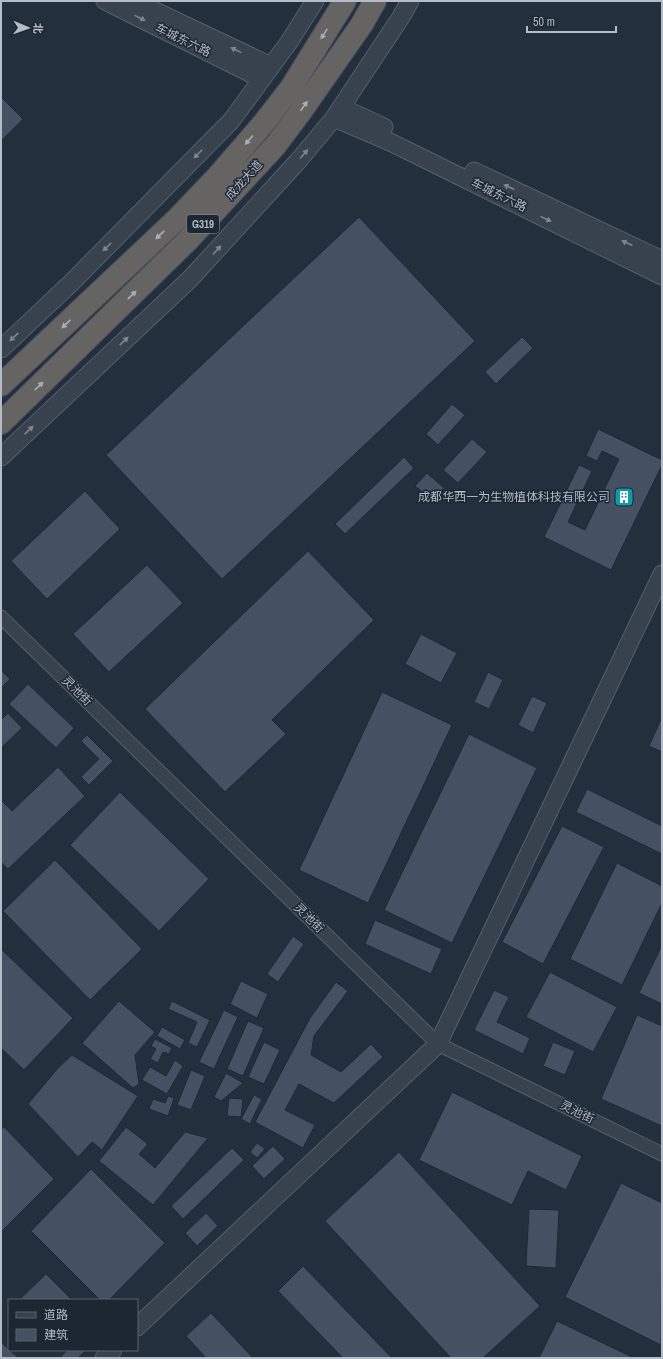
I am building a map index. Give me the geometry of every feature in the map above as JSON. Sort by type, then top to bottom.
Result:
[{"type":"highway","name":"成龙大道","points":[[1,385],[176,220],[218,176],[263,124],[291,88],[345,1]]},
{"type":"highway","name":"成龙大道","points":[[1,423],[188,240],[270,151],[302,110],[362,24],[375,1]]},
{"type":"street","name":"车城东六路","points":[[105,1],[267,73]]},
{"type":"street","name":"车城东六路","points":[[134,1],[267,73]]},
{"type":"street","points":[[1,349],[71,283],[231,121],[289,42],[315,1]]},
{"type":"street","points":[[1,457],[190,279],[299,160],[338,113],[410,1]]},
{"type":"street","name":"车城东六路","points":[[338,113],[662,260]]},
{"type":"street","name":"车城东六路","points":[[338,113],[390,142],[662,276]]},
{"type":"street","points":[[138,1326],[438,1044],[662,574]]},
{"type":"street","name":"灵池街","points":[[1,617],[438,1044],[662,1154]]},
{"type":"street","points":[[104,1358],[112,1351]]},
{"type":"building","points":[[1,97],[23,119],[1,141]]},
{"type":"building","points":[[359,217],[475,341],[222,579],[106,455]]},
{"type":"building","points":[[522,337],[533,348],[496,384],[485,372]]},
{"type":"building","points":[[452,404],[465,415],[438,445],[426,434]]},
{"type":"building","name":"成都华西一为生物植体科技有限公司","points":[[598,429],[662,460],[662,465],[611,570],[544,537],[579,465],[592,471],[568,522],[585,530],[619,459],[602,451],[597,461],[586,456]]},
{"type":"building","points":[[472,439],[487,452],[458,483],[443,470]]},
{"type":"building","points":[[404,457],[414,468],[345,534],[335,524]]},
{"type":"building","points":[[427,473],[444,488],[433,501],[415,486]]},
{"type":"building","points":[[85,491],[120,529],[47,599],[11,561]]},
{"type":"building","points":[[308,551],[374,620],[272,720],[286,734],[225,792],[145,709]]},
{"type":"building","points":[[147,565],[183,603],[109,672],[73,634]]},
{"type":"building","points":[[421,634],[457,653],[441,683],[405,664]]},
{"type":"building","points":[[1,670],[10,679],[1,688]]},
{"type":"building","points":[[488,672],[503,680],[489,709],[474,702]]},
{"type":"building","points":[[28,684],[74,728],[56,748],[9,704]]},
{"type":"building","points":[[382,692],[452,725],[368,903],[299,870]]},
{"type":"building","points":[[532,696],[547,703],[533,733],[518,725]]},
{"type":"building","points":[[8,713],[22,728],[1,748],[1,720]]},
{"type":"building","points":[[662,717],[662,752],[649,746]]},
{"type":"building","points":[[469,734],[537,768],[452,943],[384,910]]},
{"type":"building","points":[[87,735],[113,761],[89,785],[81,777],[99,759],[81,741]]},
{"type":"building","points":[[58,767],[85,796],[8,869],[1,862],[1,800],[12,811]]},
{"type":"building","points":[[587,789],[662,826],[662,854],[576,812]]},
{"type":"building","points":[[120,792],[209,879],[159,931],[70,845]]},
{"type":"building","points":[[562,826],[604,847],[543,964],[502,942]]},
{"type":"building","points":[[55,860],[142,949],[90,1000],[3,911]]},
{"type":"building","points":[[617,863],[662,886],[662,903],[622,985],[570,959]]},
{"type":"building","points":[[375,920],[442,949],[431,974],[365,944]]},
{"type":"building","points":[[293,936],[304,944],[278,982],[267,974]]},
{"type":"building","points":[[662,945],[662,1004],[639,993]]},
{"type":"building","points":[[1,949],[73,1018],[24,1070],[1,1048]]},
{"type":"building","points":[[550,972],[617,1007],[593,1052],[526,1017]]},
{"type":"building","points":[[241,981],[268,994],[257,1018],[230,1004]]},
{"type":"building","points":[[336,982],[348,991],[314,1036],[311,1055],[341,1072],[371,1044],[383,1057],[334,1103],[299,1084],[285,1110],[315,1125],[303,1148],[255,1122],[310,1018]]},
{"type":"building","points":[[494,990],[509,997],[497,1022],[530,1038],[523,1054],[474,1030]]},
{"type":"building","points":[[119,1001],[155,1032],[135,1055],[139,1084],[133,1088],[82,1043]]},
{"type":"building","points":[[172,1001],[210,1020],[197,1047],[188,1043],[197,1022],[168,1009]]},
{"type":"building","points":[[224,1010],[238,1017],[214,1069],[199,1062]]},
{"type":"building","points":[[637,1015],[662,1026],[662,1126],[601,1099]]},
{"type":"building","points":[[248,1021],[264,1028],[243,1076],[227,1069]]},
{"type":"building","points":[[162,1027],[185,1040],[180,1049],[157,1036]]},
{"type":"building","points":[[155,1039],[172,1048],[169,1054],[163,1052],[158,1063],[150,1059],[156,1049],[151,1046]]},
{"type":"building","points":[[264,1042],[280,1050],[264,1084],[248,1077]]},
{"type":"building","points":[[553,1042],[575,1051],[565,1075],[543,1066]]},
{"type":"building","points":[[72,1055],[138,1096],[102,1150],[92,1142],[78,1157],[28,1104],[58,1068]]},
{"type":"building","points":[[175,1060],[183,1066],[167,1094],[142,1080],[150,1067],[166,1076]]},
{"type":"building","points":[[191,1070],[205,1076],[191,1110],[177,1105]]},
{"type":"building","points":[[226,1073],[243,1083],[221,1101],[214,1097]]},
{"type":"building","points":[[452,1092],[582,1156],[566,1190],[528,1171],[512,1205],[419,1160]]},
{"type":"building","points":[[254,1095],[262,1099],[250,1124],[241,1119]]},
{"type":"building","points":[[168,1096],[174,1098],[168,1116],[149,1109],[153,1099],[165,1103]]},
{"type":"building","points":[[229,1098],[243,1099],[241,1117],[227,1116]]},
{"type":"building","points":[[4,1127],[54,1179],[1,1232],[1,1130]]},
{"type":"building","points":[[126,1127],[148,1144],[139,1154],[155,1168],[185,1132],[208,1138],[153,1205],[99,1161]]},
{"type":"building","points":[[257,1143],[265,1149],[257,1158],[250,1152]]},
{"type":"building","points":[[273,1146],[285,1159],[264,1179],[252,1166]]},
{"type":"building","points":[[232,1148],[244,1160],[183,1219],[171,1206]]},
{"type":"building","points":[[399,1152],[540,1306],[483,1358],[451,1358],[325,1221]]},
{"type":"building","points":[[91,1169],[165,1243],[110,1299],[99,1299],[31,1231]]},
{"type":"building","points":[[621,1183],[662,1203],[661,1345],[565,1297]]},
{"type":"building","points":[[529,1209],[559,1210],[556,1268],[526,1266]]},
{"type":"building","points":[[206,1213],[218,1226],[197,1246],[185,1233]]},
{"type":"building","points":[[303,1266],[392,1358],[343,1358],[278,1291]]},
{"type":"building","points":[[46,1274],[71,1299],[20,1299]]},
{"type":"building","points":[[211,1313],[253,1358],[206,1358],[186,1336]]},
{"type":"building","points":[[557,1321],[634,1358],[539,1358]]},
{"type":"building","points":[[1,1342],[8,1349],[8,1351],[10,1351],[19,1358],[1,1358]]},
{"type":"building","points":[[66,1351],[85,1351],[78,1358],[60,1358]]},
{"type":"place","name":"成都华西一为生物植体科技有限公司","points":[[624,497]]}]
